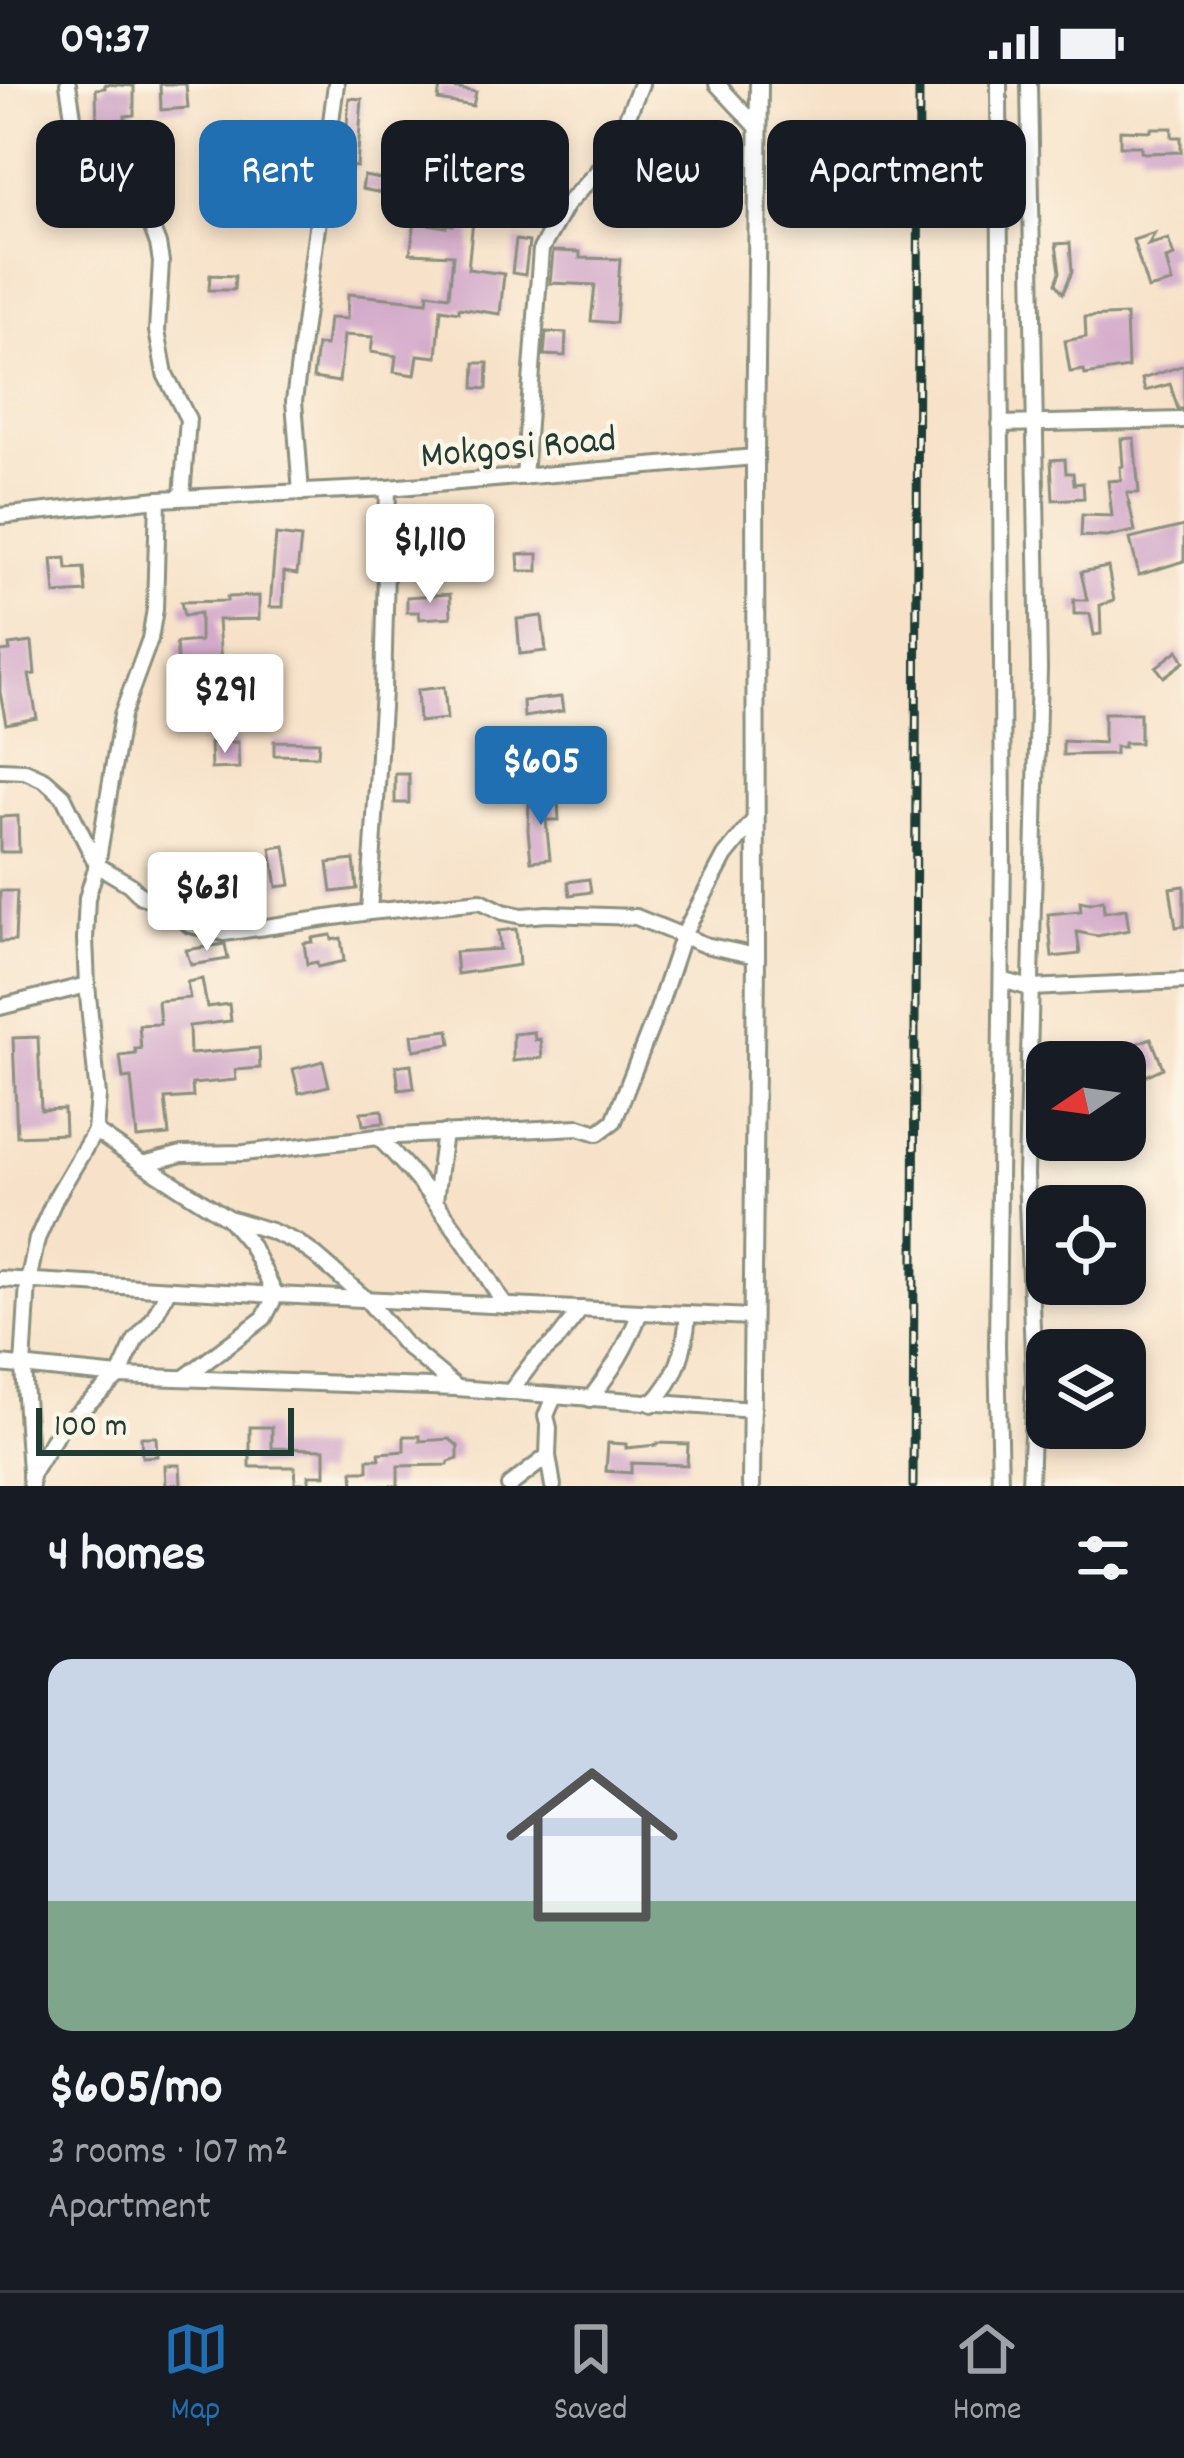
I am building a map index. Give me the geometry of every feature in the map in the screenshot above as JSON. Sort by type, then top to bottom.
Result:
[{"type":"street","points":[[68,84],[74,123],[95,158],[146,213],[158,244],[157,331],[165,374],[188,419],[182,497]]},
{"type":"street","points":[[302,494],[294,401],[336,84]]},
{"type":"street","points":[[524,477],[541,249],[566,205],[597,172],[641,84]]},
{"type":"street","points":[[717,84],[759,129]]},
{"type":"street","points":[[751,1486],[759,84]]},
{"type":"street","points":[[999,84],[1000,1486]]},
{"type":"street","points":[[1029,84],[1039,669],[1026,1174],[1034,1380],[1030,1486]]},
{"type":"street","points":[[1000,424],[1184,420]]},
{"type":"street","name":"Mokgosi Road","points":[[0,516],[182,497],[388,488],[755,457]]},
{"type":"street","points":[[370,912],[388,488]]},
{"type":"street","points":[[30,1482],[22,1367],[28,1282],[37,1239],[95,1131],[98,1096],[87,985],[87,898],[97,865],[122,715],[150,639],[158,499]]},
{"type":"street","points":[[0,770],[25,771],[45,780],[63,796],[97,865],[190,925],[224,933],[481,901],[521,916],[636,916],[705,945],[756,956]]},
{"type":"street","points":[[143,1164],[182,1154],[244,1153],[378,1137],[579,1127],[598,1132],[614,1121],[682,937],[725,856],[755,819]]},
{"type":"street","points":[[1003,980],[1030,988],[1184,981]]},
{"type":"street","points":[[0,1007],[87,985]]},
{"type":"street","points":[[95,1131],[228,1218],[298,1243],[367,1300],[404,1344],[457,1388]]},
{"type":"street","points":[[435,1199],[444,1133]]},
{"type":"street","points":[[378,1137],[435,1199],[505,1306]]},
{"type":"street","points":[[228,1218],[250,1244],[276,1295]]},
{"type":"street","points":[[0,1279],[751,1317]]},
{"type":"street","points":[[30,1482],[61,1427],[119,1376],[168,1289]]},
{"type":"street","points":[[184,1378],[264,1318],[276,1295]]},
{"type":"street","points":[[510,1392],[581,1309]]},
{"type":"street","points":[[590,1399],[615,1368],[640,1312]]},
{"type":"street","points":[[652,1404],[678,1370],[688,1314]]},
{"type":"street","points":[[0,1364],[119,1376],[457,1388],[752,1410]]},
{"type":"street","points":[[553,1486],[546,1416],[554,1396]]},
{"type":"street","points":[[509,1486],[548,1456]]},
{"type":"building","points":[[105,84],[134,86],[134,115],[125,120],[97,120],[96,89]]},
{"type":"building","points":[[160,84],[186,84],[188,108],[161,110]]},
{"type":"building","points":[[440,86],[476,92],[473,106],[438,100]]},
{"type":"building","points":[[349,98],[362,99],[357,167],[357,120],[347,120]]},
{"type":"building","points":[[1172,128],[1172,137],[1181,137],[1181,152],[1145,153],[1141,146],[1120,146],[1120,130]]},
{"type":"building","points":[[364,176],[381,179],[381,193],[362,189]]},
{"type":"building","points":[[414,228],[472,228],[468,269],[504,274],[500,314],[441,309],[437,357],[418,355],[415,375],[394,372],[396,356],[371,352],[373,337],[344,335],[339,382],[313,378],[317,345],[326,346],[329,318],[347,319],[348,294],[427,302],[428,293],[449,296],[453,255],[410,253]]},
{"type":"building","points":[[1155,233],[1148,245],[1168,239],[1174,256],[1166,259],[1172,283],[1148,289],[1133,240]]},
{"type":"building","points":[[516,240],[529,242],[525,275],[512,273]]},
{"type":"building","points":[[1070,243],[1072,272],[1063,293],[1056,283],[1060,272],[1056,244]]},
{"type":"building","points":[[553,251],[580,252],[580,258],[620,259],[616,323],[591,321],[595,285],[550,283]]},
{"type":"building","points":[[210,275],[235,276],[234,290],[209,290]]},
{"type":"building","points":[[1126,315],[1128,368],[1085,375],[1084,370],[1070,372],[1065,341],[1086,337],[1085,317]]},
{"type":"building","points":[[546,332],[566,333],[565,356],[544,355]]},
{"type":"building","points":[[475,363],[488,363],[487,389],[474,388]]},
{"type":"building","points":[[1184,365],[1184,409],[1178,409],[1170,384],[1145,391],[1142,379]]},
{"type":"building","points":[[1134,438],[1139,493],[1127,493],[1135,531],[1081,536],[1082,515],[1112,516],[1108,481],[1121,480],[1121,439]]},
{"type":"building","points":[[1065,459],[1066,473],[1073,473],[1074,484],[1083,483],[1084,498],[1053,500],[1051,460]]},
{"type":"building","points":[[1184,526],[1184,561],[1139,575],[1130,539]]},
{"type":"building","points":[[276,535],[301,538],[297,574],[284,572],[283,607],[270,607]]},
{"type":"building","points":[[518,554],[538,554],[538,571],[519,571]]},
{"type":"building","points":[[66,558],[67,569],[84,568],[86,592],[55,594],[52,559]]},
{"type":"building","points":[[1108,567],[1114,601],[1100,605],[1101,634],[1094,635],[1090,614],[1074,614],[1074,600],[1087,600],[1081,572]]},
{"type":"building","points":[[450,594],[451,617],[420,619],[419,612],[407,612],[407,597]]},
{"type":"building","points":[[259,596],[259,619],[218,620],[221,666],[178,669],[176,643],[200,641],[200,613],[184,616],[181,602]]},
{"type":"building","points":[[542,616],[546,651],[520,654],[517,619]]},
{"type":"building","points":[[32,642],[35,674],[29,675],[37,718],[6,724],[0,652],[10,651],[9,645]]},
{"type":"building","points":[[1178,650],[1184,662],[1164,677],[1156,667]]},
{"type":"building","points":[[444,687],[447,719],[419,722],[417,690]]},
{"type":"building","points":[[561,697],[563,711],[524,717],[523,701]]},
{"type":"building","points":[[1104,713],[1140,713],[1140,743],[1124,743],[1124,747],[1115,747],[1115,754],[1063,755],[1063,741],[1104,743]]},
{"type":"building","points":[[274,741],[319,742],[318,756],[274,755]]},
{"type":"building","points":[[238,742],[239,768],[211,769],[210,743]]},
{"type":"building","points":[[395,774],[409,774],[409,803],[395,803]]},
{"type":"building","points":[[529,801],[558,801],[559,820],[546,820],[550,859],[531,861]]},
{"type":"building","points":[[18,816],[19,852],[0,852],[0,817]]},
{"type":"building","points":[[285,846],[291,885],[277,887],[271,848]]},
{"type":"building","points":[[354,860],[357,889],[332,892],[328,863]]},
{"type":"building","points":[[589,879],[591,892],[570,895],[568,882]]},
{"type":"building","points":[[1184,886],[1184,926],[1176,927],[1170,888]]},
{"type":"building","points":[[0,891],[17,891],[15,941],[0,942]]},
{"type":"building","points":[[1103,900],[1104,912],[1126,909],[1129,930],[1097,936],[1077,932],[1080,954],[1052,957],[1048,914],[1081,911],[1080,901]]},
{"type":"building","points":[[516,929],[519,965],[457,974],[455,952],[500,949],[498,931]]},
{"type":"building","points":[[331,935],[332,940],[341,938],[344,961],[318,967],[317,962],[307,964],[304,943]]},
{"type":"building","points":[[225,944],[228,959],[191,965],[186,950]]},
{"type":"building","points":[[202,979],[207,1007],[229,1004],[231,1021],[189,1026],[190,1054],[259,1048],[260,1068],[235,1070],[236,1080],[192,1084],[193,1097],[165,1099],[169,1135],[137,1138],[131,1078],[123,1079],[120,1056],[141,1049],[139,1025],[160,1024],[158,1001],[190,998],[187,982]]},
{"type":"building","points":[[449,1030],[451,1044],[414,1050],[412,1035]]},
{"type":"building","points":[[534,1032],[535,1040],[540,1039],[542,1058],[513,1061],[513,1034]]},
{"type":"building","points":[[38,1037],[41,1110],[64,1109],[65,1134],[17,1136],[13,1038]]},
{"type":"building","points":[[1151,1038],[1163,1068],[1146,1076],[1146,1041]]},
{"type":"building","points":[[323,1061],[329,1086],[299,1093],[293,1069]]},
{"type":"building","points":[[411,1064],[414,1088],[399,1090],[396,1066]]},
{"type":"building","points":[[382,1110],[384,1123],[363,1125],[361,1112]]},
{"type":"building","points":[[250,1427],[272,1427],[272,1448],[325,1449],[325,1475],[309,1475],[309,1483],[295,1483],[295,1467],[250,1467]]},
{"type":"building","points":[[404,1436],[420,1436],[420,1441],[450,1439],[458,1446],[458,1459],[448,1465],[398,1466],[398,1486],[354,1486],[353,1471],[368,1471],[368,1459],[380,1459],[379,1453],[404,1451]]},
{"type":"building","points":[[141,1437],[156,1437],[157,1456],[142,1457]]},
{"type":"building","points":[[608,1443],[626,1444],[626,1448],[688,1444],[687,1465],[631,1463],[631,1473],[606,1471]]},
{"type":"building","points":[[165,1465],[180,1465],[181,1484],[166,1485]]},
{"type":"railway","points":[[913,1486],[919,84]]}]
